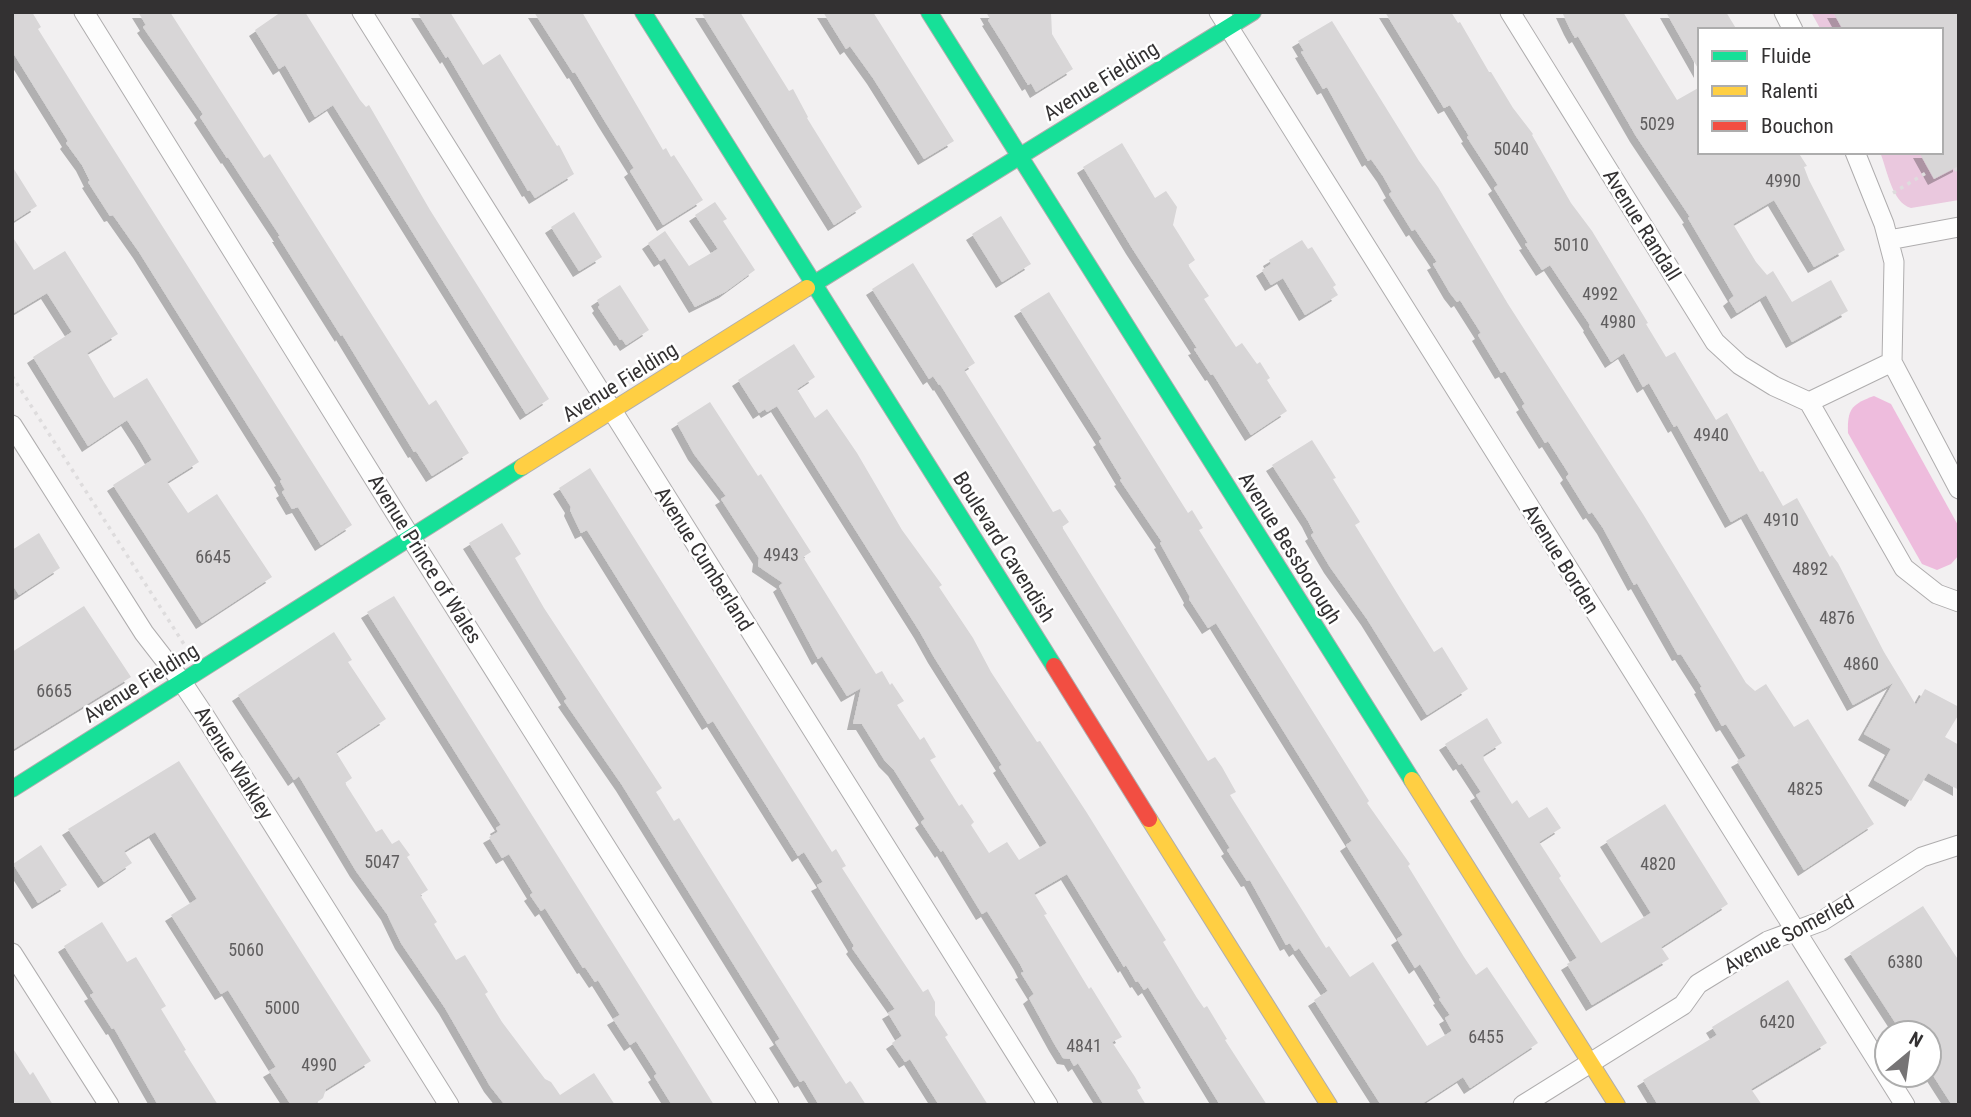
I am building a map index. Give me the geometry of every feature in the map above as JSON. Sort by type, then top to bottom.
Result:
[{"type":"street","name":"Avenue Prince of Wales","points":[[85,12],[411,538],[769,1105]]},
{"type":"street","name":"Avenue Cumberland","points":[[362,12],[1048,1105]]},
{"type":"street","name":"Boulevard Cavendish","points":[[643,12],[1329,1105]]},
{"type":"street","name":"Avenue Bessborough","points":[[929,12],[1617,1105]]},
{"type":"street","name":"Avenue Fielding","points":[[12,789],[1019,156],[1223,20],[1253,12]]},
{"type":"street","name":"Avenue Randall","points":[[1510,12],[1715,342],[1740,365],[1774,386],[1810,402]]},
{"type":"street","points":[[1783,12],[1792,28]]},
{"type":"street","name":"Avenue Borden","points":[[1223,20],[1905,1105]]},
{"type":"street","points":[[1856,154],[1889,240],[1894,262],[1892,362],[1959,489]]},
{"type":"street","points":[[1889,240],[1959,227]]},
{"type":"street","points":[[1892,362],[1810,402],[1904,568],[1937,594],[1959,602]]},
{"type":"street","name":"Avenue Walkley","points":[[12,425],[144,633],[182,682],[449,1105]]},
{"type":"street","name":"Avenue Somerled","points":[[1523,1105],[1683,1005],[1699,984],[1768,941],[1822,921],[1922,857],[1959,845]]},
{"type":"street","points":[[12,953],[109,1105]]},
{"type":"path","points":[[1955,168],[1959,174]]},
{"type":"path","points":[[1893,193],[1929,170]]},
{"type":"shaded area","points":[[1811,12],[1959,12],[1959,200],[1911,208],[1904,205],[1895,193],[1881,154],[1943,154],[1943,28],[1820,28]]},
{"type":"shaded area","points":[[1874,396],[1891,404],[1959,527],[1959,555],[1951,564],[1937,570],[1922,564],[1848,433],[1852,408]]},
{"type":"building","points":[[12,12],[32,12],[41,27],[38,29],[352,525],[321,545],[298,507],[292,509],[282,492],[285,490],[280,481],[282,480],[139,252],[113,215],[110,216],[88,182],[90,181],[82,165],[66,143],[68,141],[12,51]]},
{"type":"building","points":[[138,12],[170,12],[264,158],[270,154],[429,405],[436,400],[469,453],[432,476],[416,451],[414,452],[280,236],[200,117],[203,114],[143,27],[146,25]]},
{"type":"building","points":[[281,12],[305,12],[360,100],[366,107],[369,105],[430,210],[549,399],[526,414],[333,105],[315,117],[285,65],[279,69],[255,30]]},
{"type":"building","points":[[417,12],[450,12],[483,65],[500,54],[557,146],[559,145],[574,174],[535,198],[530,190],[528,191],[448,56],[446,58]]},
{"type":"building","points":[[534,12],[582,12],[663,150],[666,148],[671,157],[674,155],[703,200],[663,225],[630,171],[634,168],[575,72],[573,73]]},
{"type":"building","points":[[701,12],[740,12],[789,91],[793,89],[807,118],[862,207],[834,225]]},
{"type":"building","points":[[823,12],[873,12],[954,141],[924,159],[873,78],[850,46],[846,49]]},
{"type":"building","points":[[986,12],[1051,12],[1052,34],[1073,69],[1036,92],[1031,83],[1028,85],[988,20],[990,19]]},
{"type":"building","points":[[1385,12],[1451,12],[1458,23],[1460,22],[1489,72],[1533,134],[1571,203],[1592,231],[1666,357],[1675,352],[1716,420],[1727,413],[1760,472],[1763,471],[1783,506],[1797,498],[1830,557],[1832,555],[1838,563],[1884,652],[1916,705],[1925,689],[1959,707],[1959,714],[1945,737],[1959,745],[1959,790],[1928,773],[1911,801],[1874,780],[1891,749],[1864,734],[1893,683],[1853,705],[1747,513],[1731,522],[1677,425],[1674,427],[1649,383],[1643,387],[1624,353],[1611,362],[1550,265],[1542,270],[1494,188],[1498,185],[1467,137],[1469,136],[1450,105],[1444,108]]},
{"type":"building","points":[[1562,12],[1623,12],[1677,100],[1698,88],[1698,154],[1799,154],[1807,166],[1804,167],[1809,180],[1845,250],[1814,267],[1774,200],[1733,224],[1756,262],[1767,275],[1773,271],[1792,302],[1831,280],[1848,311],[1792,342],[1766,295],[1737,313],[1729,300],[1734,296],[1688,218],[1690,217],[1636,136],[1578,36],[1575,38]]},
{"type":"building","points":[[1666,12],[1726,12],[1736,28],[1698,28],[1698,68]]},
{"type":"building","points":[[1833,12],[1959,12],[1959,166],[1934,179],[1920,154],[1943,154],[1943,28],[1842,28]]},
{"type":"building","points":[[1332,21],[1438,187],[1508,304],[1643,514],[1746,683],[1755,691],[1766,684],[1794,727],[1808,719],[1874,824],[1804,870],[1737,761],[1746,756],[1726,724],[1722,726],[1700,688],[1702,687],[1681,654],[1678,655],[1637,583],[1634,585],[1603,528],[1592,512],[1589,514],[1566,477],[1569,474],[1548,441],[1545,443],[1522,406],[1525,404],[1505,371],[1501,373],[1478,335],[1481,333],[1460,300],[1457,302],[1450,293],[1433,264],[1437,262],[1415,229],[1412,231],[1389,194],[1392,192],[1383,176],[1371,159],[1368,161],[1327,87],[1323,89],[1301,52],[1304,51],[1298,41]]},
{"type":"building","points":[[1122,143],[1155,198],[1166,191],[1177,207],[1173,225],[1195,260],[1188,265],[1209,296],[1204,299],[1236,347],[1242,343],[1257,364],[1260,362],[1270,378],[1267,380],[1287,411],[1251,435],[1194,349],[1197,348],[1083,167]]},
{"type":"building","points":[[12,166],[37,206],[12,222]]},
{"type":"building","points":[[715,202],[727,219],[723,221],[755,270],[725,292],[695,307],[665,258],[660,261],[648,243],[665,231],[689,266],[718,249],[695,215]]},
{"type":"building","points":[[574,212],[602,257],[579,271],[551,227]]},
{"type":"building","points":[[1001,216],[1031,264],[1002,282],[972,234]]},
{"type":"building","points":[[12,236],[34,270],[65,251],[118,334],[87,353],[114,398],[147,378],[199,462],[167,482],[188,513],[217,494],[272,577],[202,623],[113,485],[152,460],[140,440],[127,420],[88,446],[33,357],[72,332],[47,293],[12,314]]},
{"type":"building","points":[[1302,240],[1308,249],[1312,247],[1336,285],[1333,287],[1338,295],[1305,315],[1283,278],[1271,285],[1262,270],[1271,264],[1269,260]]},
{"type":"building","points":[[913,263],[975,363],[964,370],[1053,512],[1060,509],[1069,522],[1062,527],[1208,761],[1215,757],[1222,767],[1236,792],[1230,795],[1326,948],[1329,946],[1350,977],[1373,962],[1427,1046],[1452,1031],[1445,1018],[1450,1015],[1439,999],[1441,998],[1420,964],[1415,968],[1397,939],[1403,935],[1346,845],[1352,841],[1216,623],[1208,628],[1189,599],[1160,543],[1162,542],[1120,480],[1122,479],[1099,441],[1102,439],[1020,310],[1049,292],[1188,513],[1192,510],[1203,528],[1199,530],[1369,801],[1367,803],[1410,864],[1408,866],[1464,957],[1476,975],[1487,967],[1538,1043],[1470,1088],[1463,1077],[1420,1105],[1381,1105],[1314,1000],[1328,991],[1299,948],[1295,951],[1290,943],[1286,945],[1250,880],[1247,881],[1227,850],[1230,848],[940,384],[933,376],[929,379],[872,289]]},
{"type":"building","points":[[620,285],[649,330],[626,345],[598,307],[600,305],[597,300]]},
{"type":"building","points":[[794,344],[815,377],[797,389],[815,418],[827,409],[857,453],[902,530],[942,585],[939,587],[973,638],[991,672],[1087,813],[1166,940],[1163,942],[1197,998],[1204,1008],[1207,1006],[1227,1039],[1225,1040],[1267,1105],[1220,1105],[1148,987],[1144,990],[1126,965],[1124,967],[1067,874],[1034,893],[1047,914],[1044,915],[1089,989],[1091,987],[1122,1037],[1112,1042],[1141,1088],[1137,1090],[1146,1105],[1104,1105],[1078,1063],[1074,1066],[1070,1059],[1063,1058],[1055,1045],[1029,998],[1034,994],[1021,973],[1024,972],[1020,964],[987,911],[982,914],[943,850],[941,852],[921,822],[925,819],[862,724],[853,724],[861,688],[847,696],[822,656],[818,659],[779,586],[783,583],[758,566],[759,558],[721,499],[726,496],[694,454],[677,423],[710,402],[811,552],[803,557],[876,674],[882,671],[904,701],[897,705],[920,740],[924,737],[936,757],[930,760],[959,806],[962,804],[974,822],[971,825],[989,853],[1007,842],[1019,860],[1047,843],[920,632],[777,406],[759,413],[738,380]]},
{"type":"building","points":[[1312,440],[1360,522],[1355,525],[1400,598],[1434,652],[1442,647],[1468,689],[1427,715],[1367,619],[1330,567],[1311,535],[1314,533],[1308,521],[1272,465]]},
{"type":"building","points":[[590,468],[832,852],[836,849],[846,866],[842,868],[880,927],[923,992],[928,989],[935,1002],[935,1015],[948,1035],[945,1037],[988,1105],[939,1105],[910,1059],[905,1062],[892,1043],[902,1036],[888,1013],[895,1009],[852,948],[853,944],[817,885],[823,882],[804,852],[798,856],[713,721],[708,724],[587,530],[581,533],[571,507],[559,488]]},
{"type":"building","points":[[502,523],[521,554],[515,558],[544,608],[662,788],[656,792],[674,821],[679,818],[846,1084],[850,1081],[852,1083],[866,1105],[819,1105],[804,1080],[800,1082],[775,1042],[780,1039],[622,785],[564,701],[567,699],[469,543]]},
{"type":"building","points":[[39,533],[60,568],[19,595],[12,584],[12,550]]},
{"type":"building","points":[[394,596],[714,1105],[672,1105],[654,1076],[657,1074],[636,1041],[630,1045],[613,1019],[620,1015],[598,980],[595,982],[585,967],[583,968],[545,908],[541,911],[509,854],[502,858],[489,837],[498,832],[496,828],[501,825],[367,612]]},
{"type":"building","points":[[84,606],[131,677],[12,750],[12,652]]},
{"type":"building","points":[[334,632],[352,660],[348,662],[386,719],[336,752],[352,778],[345,783],[376,832],[382,829],[392,844],[399,840],[410,855],[407,857],[428,890],[420,895],[437,922],[434,924],[456,960],[465,955],[488,992],[485,994],[502,1022],[545,1079],[551,1082],[560,1095],[594,1073],[615,1105],[505,1105],[490,1086],[445,1008],[401,943],[387,914],[356,871],[299,776],[294,780],[238,695]]},
{"type":"building","points":[[1487,718],[1502,743],[1483,755],[1484,760],[1512,804],[1517,800],[1529,818],[1547,807],[1561,828],[1539,842],[1601,943],[1651,913],[1606,841],[1665,804],[1728,904],[1661,947],[1669,959],[1592,1005],[1567,964],[1577,958],[1476,795],[1481,792],[1462,763],[1459,765],[1445,744]]},
{"type":"building","points":[[179,761],[371,1061],[326,1089],[323,1098],[313,1105],[291,1105],[269,1071],[276,1067],[228,990],[221,994],[171,915],[197,899],[155,832],[124,851],[132,863],[104,882],[68,829]]},
{"type":"building","points":[[41,845],[67,885],[38,903],[13,864]]},
{"type":"building","points":[[1923,906],[1959,961],[1959,1105],[1952,1105],[1942,1089],[1943,1019],[1893,1019],[1850,953]]},
{"type":"building","points":[[102,922],[127,962],[136,957],[166,1006],[161,1009],[186,1050],[184,1051],[218,1105],[158,1105],[114,1028],[112,1029],[90,995],[94,993],[64,946]]},
{"type":"building","points":[[1788,980],[1827,1043],[1751,1089],[1762,1105],[1658,1105],[1643,1080],[1717,1035],[1712,1027]]},
{"type":"building","points":[[12,1047],[30,1075],[33,1072],[53,1105],[12,1105]]},
{"type":"traffic: fast","points":[[643,12],[1054,666]]},
{"type":"traffic: fast","points":[[929,12],[1412,780]]},
{"type":"traffic: fast","points":[[807,288],[1253,12]]},
{"type":"traffic: fast","points":[[12,789],[522,467]]},
{"type":"traffic: slow","points":[[522,467],[807,288]]},
{"type":"traffic: slow","points":[[1412,780],[1617,1105]]},
{"type":"traffic: slow","points":[[1149,819],[1329,1105]]},
{"type":"traffic: jam","points":[[1054,666],[1149,819]]}]
